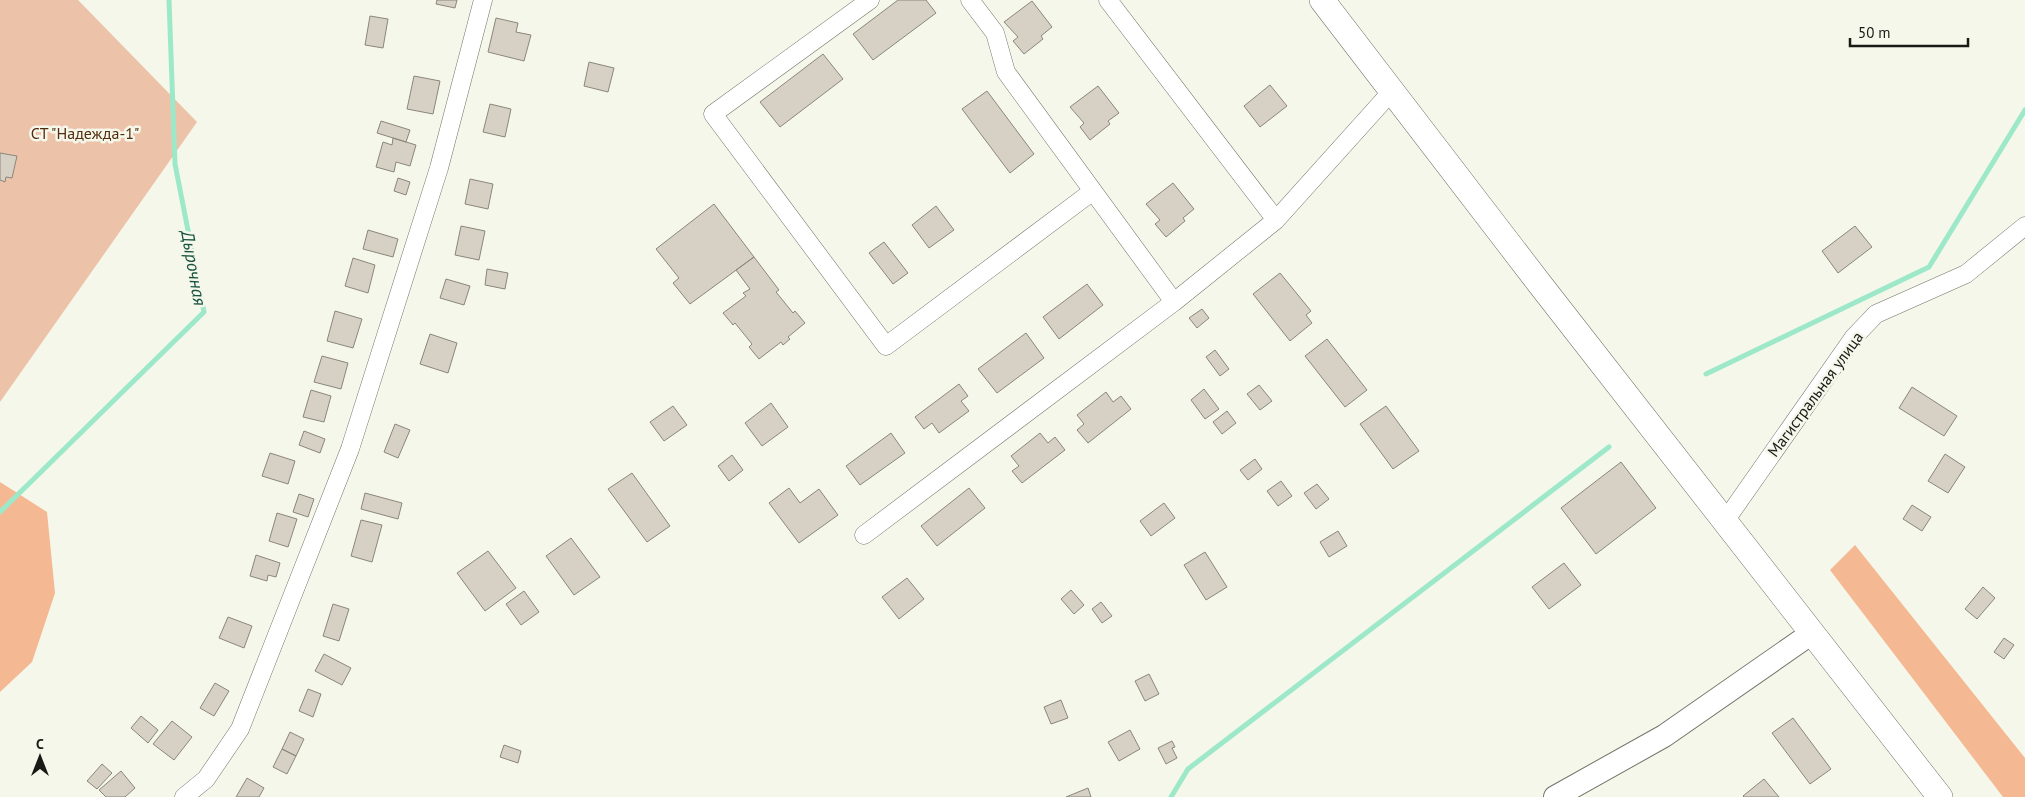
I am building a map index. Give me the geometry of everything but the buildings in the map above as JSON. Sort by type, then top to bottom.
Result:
[{"type":"main road","points":[[1322,0],[1940,797]]},
{"type":"street","points":[[184,797],[206,779],[240,730],[350,449],[439,168],[483,0]]},
{"type":"street","points":[[870,0],[713,114],[886,346],[1093,191]]},
{"type":"street","points":[[970,0],[995,33],[1006,72],[1174,302]]},
{"type":"street","points":[[1108,0],[1276,220]]},
{"type":"street","points":[[864,535],[1174,302],[1276,220],[1392,91]]},
{"type":"street","name":"Магистральная улица","points":[[1725,521],[1854,337],[1876,314],[1966,274],[2025,226]]},
{"type":"street","points":[[1556,797],[1664,736],[1812,633]]},
{"type":"green space","name":"СТ \"Надежда-1\"","points":[[0,0],[78,0],[197,122],[0,402]]},
{"type":"shaded area","points":[[0,482],[47,512],[55,593],[32,662],[0,692]]},
{"type":"shaded area","points":[[1855,545],[2025,758],[2025,797],[2003,797],[1830,570]]},
{"type":"waterway","name":"Дырочная","points":[[0,512],[204,312],[175,164],[169,0]]},
{"type":"waterway","points":[[1706,374],[1929,267],[2025,110]]},
{"type":"waterway","points":[[1171,797],[1188,769],[1609,447]]}]
